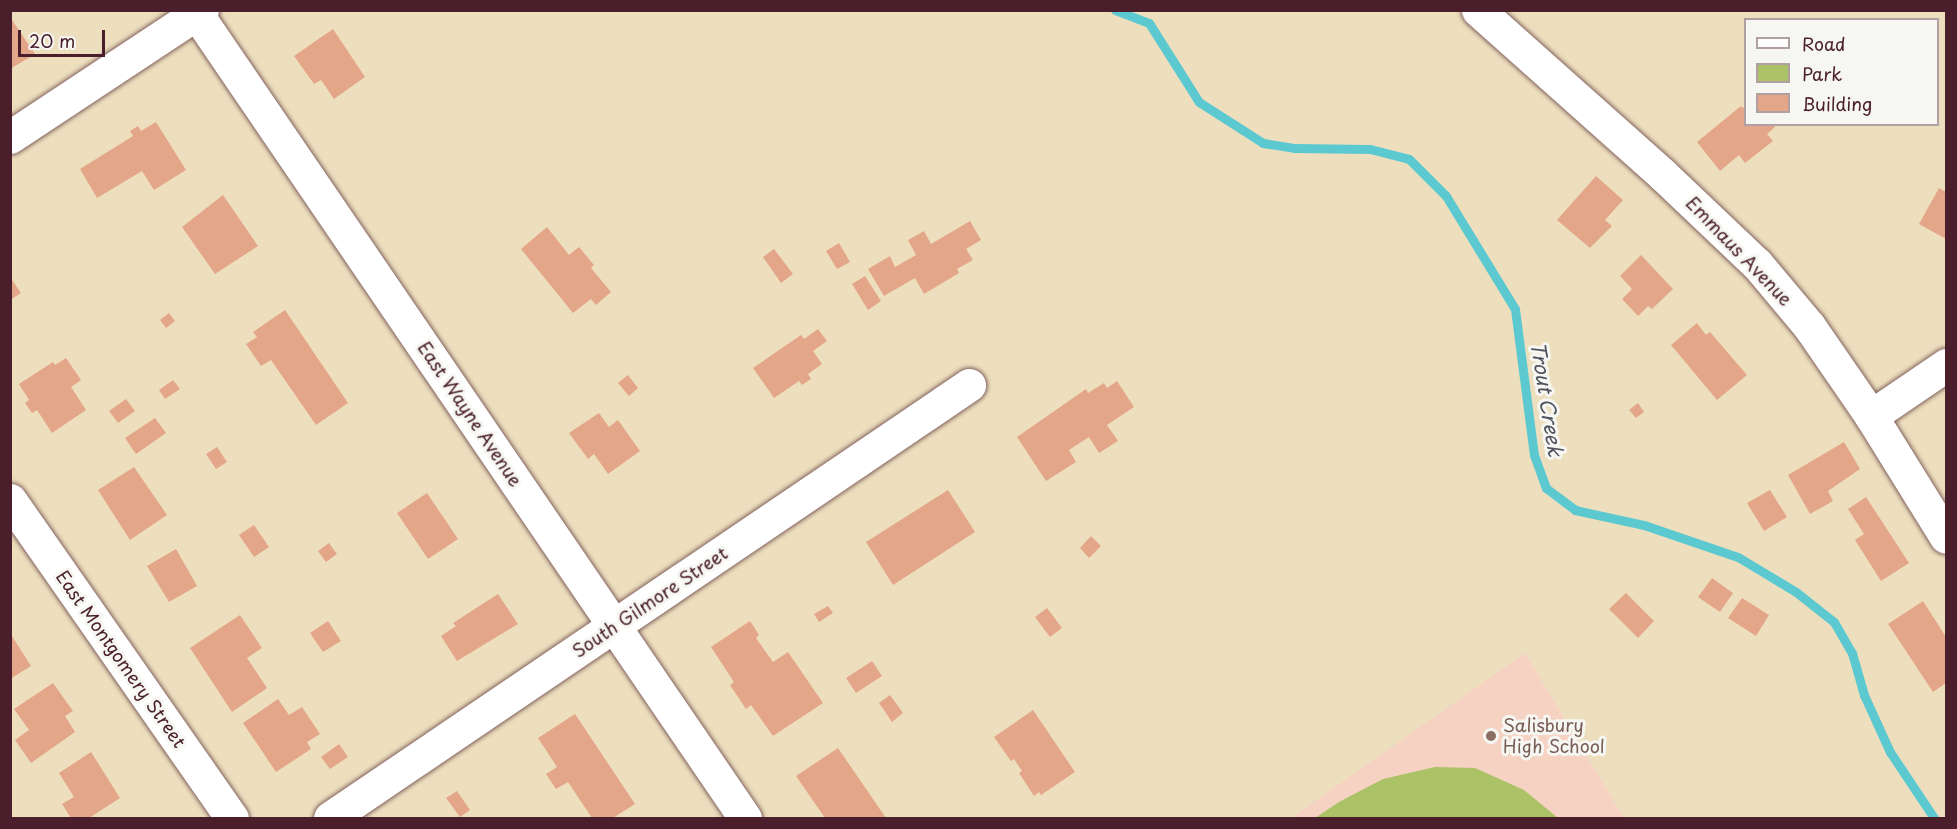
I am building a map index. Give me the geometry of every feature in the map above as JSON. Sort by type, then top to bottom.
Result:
[{"type":"street","name":"Emmaus Avenue","points":[[1478,10],[1662,174],[1757,264],[1809,326],[1871,416],[1947,537]]},
{"type":"street","points":[[10,137],[198,12]]},
{"type":"street","name":"East Wayne Avenue","points":[[198,12],[745,819]]},
{"type":"street","points":[[1871,416],[1947,365]]},
{"type":"street","name":"South Gilmore Street","points":[[330,819],[969,385]]},
{"type":"street","name":"East Montgomery Street","points":[[10,500],[232,819]]},
{"type":"shaded area","name":"Salisbury High School","points":[[1525,653],[1624,818],[1291,818]]},
{"type":"green space","points":[[1435,767],[1475,768],[1524,790],[1558,818],[1315,818],[1339,802],[1383,779]]},
{"type":"building","points":[[10,17],[35,54],[10,69]]},
{"type":"building","points":[[333,29],[365,77],[334,99],[321,80],[314,84],[294,56]]},
{"type":"building","points":[[1741,106],[1744,107],[1744,126],[1775,127],[1767,134],[1773,141],[1745,163],[1739,155],[1720,171],[1697,142]]},
{"type":"building","points":[[156,122],[186,170],[154,190],[142,171],[97,198],[80,169],[133,136],[130,131],[138,126],[141,131]]},
{"type":"building","points":[[1596,176],[1623,200],[1605,220],[1612,226],[1590,248],[1557,220]]},
{"type":"building","points":[[1939,188],[1946,192],[1946,239],[1919,224]]},
{"type":"building","points":[[223,195],[258,246],[215,274],[182,227]]},
{"type":"building","points":[[970,221],[981,240],[966,249],[973,260],[957,269],[959,273],[924,294],[915,278],[884,296],[868,269],[890,256],[895,267],[916,255],[908,240],[924,231],[931,244]]},
{"type":"building","points":[[547,227],[569,255],[579,247],[594,265],[591,268],[611,292],[596,305],[591,299],[573,313],[521,249]]},
{"type":"building","points":[[839,243],[850,262],[837,269],[826,251]]},
{"type":"building","points":[[774,249],[793,274],[781,283],[763,257]]},
{"type":"building","points":[[1641,255],[1673,289],[1652,309],[1648,306],[1638,316],[1622,299],[1632,289],[1620,276]]},
{"type":"building","points":[[865,276],[881,301],[868,310],[852,284]]},
{"type":"building","points":[[10,277],[21,293],[10,300]]},
{"type":"building","points":[[285,310],[348,403],[316,425],[271,360],[261,366],[246,344],[257,337],[253,332]]},
{"type":"building","points":[[169,313],[175,321],[166,328],[160,320]]},
{"type":"building","points":[[1697,323],[1706,335],[1710,332],[1747,375],[1717,400],[1671,345]]},
{"type":"building","points":[[818,329],[827,341],[813,351],[822,364],[808,374],[811,379],[802,385],[799,381],[774,398],[753,368],[801,335],[804,339]]},
{"type":"building","points":[[66,358],[81,380],[71,387],[86,410],[52,433],[37,410],[32,413],[25,403],[29,400],[19,384],[53,362],[55,365]]},
{"type":"building","points":[[628,375],[638,388],[629,396],[618,383]]},
{"type":"building","points":[[173,380],[180,389],[165,399],[159,390]]},
{"type":"building","points":[[1117,381],[1134,407],[1107,425],[1118,441],[1099,453],[1089,437],[1069,450],[1076,462],[1046,481],[1017,437],[1086,389],[1088,393],[1104,383],[1107,388]]},
{"type":"building","points":[[126,399],[135,411],[118,423],[109,411]]},
{"type":"building","points":[[1638,403],[1644,412],[1636,418],[1629,410]]},
{"type":"building","points":[[599,413],[609,427],[618,420],[640,451],[608,474],[594,454],[588,459],[569,433]]},
{"type":"building","points":[[155,418],[166,433],[136,454],[125,438]]},
{"type":"building","points":[[1844,442],[1860,469],[1828,491],[1833,501],[1810,514],[1788,475]]},
{"type":"building","points":[[217,447],[227,462],[216,469],[206,454]]},
{"type":"building","points":[[134,467],[167,515],[130,540],[98,490]]},
{"type":"building","points":[[948,490],[975,532],[893,585],[866,542]]},
{"type":"building","points":[[1770,490],[1787,517],[1764,531],[1747,503]]},
{"type":"building","points":[[427,493],[458,539],[428,559],[397,513]]},
{"type":"building","points":[[1866,497],[1909,563],[1881,581],[1855,540],[1864,534],[1848,509]]},
{"type":"building","points":[[254,525],[269,547],[254,557],[239,535]]},
{"type":"building","points":[[1091,536],[1101,546],[1089,558],[1080,548]]},
{"type":"building","points":[[329,543],[337,554],[326,562],[318,551]]},
{"type":"building","points":[[176,549],[197,586],[169,602],[147,566]]},
{"type":"building","points":[[1712,578],[1733,593],[1720,612],[1698,597]]},
{"type":"building","points":[[1626,593],[1654,621],[1638,638],[1609,609]]},
{"type":"building","points":[[498,594],[518,624],[457,661],[441,636],[456,626],[453,623]]},
{"type":"building","points":[[1742,598],[1769,615],[1756,636],[1728,618]]},
{"type":"building","points":[[1923,601],[1946,637],[1946,683],[1933,692],[1888,624]]},
{"type":"building","points":[[828,606],[833,613],[819,622],[814,614]]},
{"type":"building","points":[[1047,608],[1062,628],[1050,637],[1035,617]]},
{"type":"building","points":[[240,615],[262,648],[247,658],[267,688],[232,712],[190,648]]},
{"type":"building","points":[[328,621],[341,641],[323,652],[310,633]]},
{"type":"building","points":[[750,621],[759,635],[756,638],[773,662],[788,652],[823,703],[773,736],[751,705],[746,709],[730,685],[734,682],[711,647]]},
{"type":"building","points":[[10,633],[31,666],[10,679]]},
{"type":"building","points":[[872,661],[882,676],[856,693],[846,678]]},
{"type":"building","points":[[53,683],[73,711],[65,716],[75,732],[31,763],[15,740],[29,730],[14,709]]},
{"type":"building","points":[[890,695],[903,713],[892,722],[879,703]]},
{"type":"building","points":[[278,699],[289,715],[302,707],[320,734],[307,742],[311,749],[276,772],[243,723]]},
{"type":"building","points":[[1033,710],[1075,772],[1041,795],[1039,792],[1034,796],[1019,773],[1022,771],[1014,759],[1011,761],[994,737]]},
{"type":"building","points":[[575,714],[635,804],[613,818],[592,818],[568,782],[556,789],[546,774],[557,767],[538,738]]},
{"type":"building","points":[[339,744],[348,757],[330,769],[321,757]]},
{"type":"building","points":[[838,748],[886,818],[825,818],[796,776]]},
{"type":"building","points":[[91,752],[120,798],[89,818],[71,818],[62,804],[74,797],[59,773]]},
{"type":"building","points":[[457,791],[470,810],[460,817],[446,798]]},
{"type":"waterway","name":"Trout Creek","points":[[1115,10],[1149,23],[1199,102],[1263,143],[1294,148],[1370,149],[1409,159],[1446,196],[1515,309],[1534,455],[1546,488],[1575,510],[1644,525],[1738,557],[1796,592],[1834,622],[1852,653],[1864,695],[1890,752],[1934,818]]},
{"type":"place","name":"Salisbury High School","points":[[1491,736]]}]
